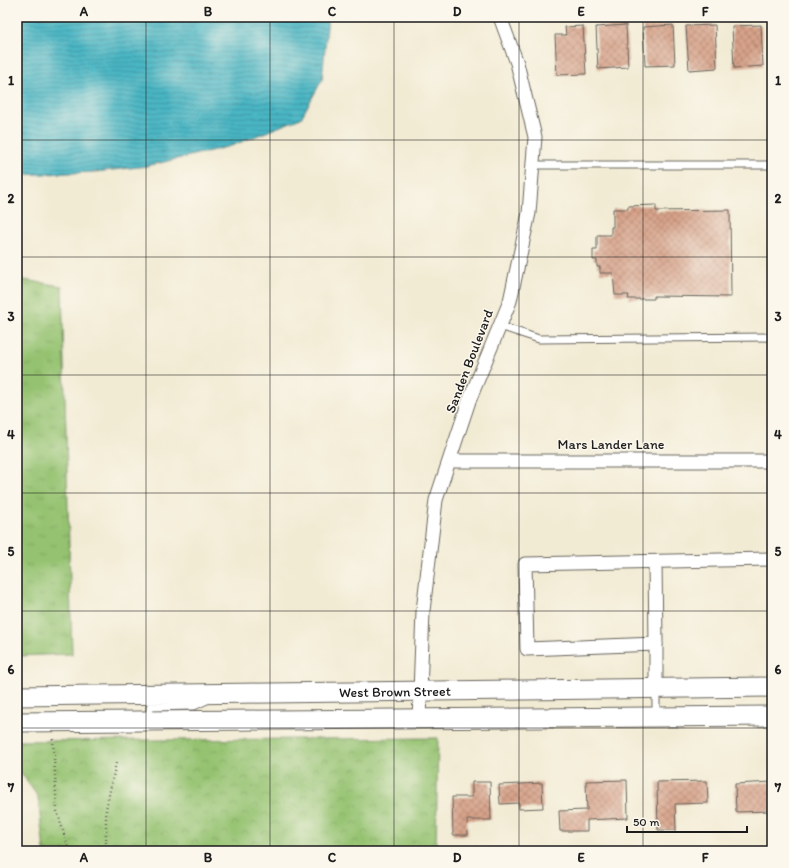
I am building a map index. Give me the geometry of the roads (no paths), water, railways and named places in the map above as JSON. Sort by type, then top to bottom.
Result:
[{"type":"main road","name":"West Brown Street","points":[[17,696],[656,690],[772,687]]},
{"type":"main road","name":"West Brown Street","points":[[17,722],[772,716]]},
{"type":"street","name":"Sanden Boulevard","points":[[419,720],[423,611],[436,500],[469,401],[510,301],[529,214],[535,137],[517,63],[500,17]]},
{"type":"street","name":"Mars Lander Lane","points":[[450,461],[772,460]]},
{"type":"street","points":[[656,644],[528,649],[526,564],[772,559]]},
{"type":"street","points":[[655,562],[656,690]]},
{"type":"lane","points":[[534,165],[772,165]]},
{"type":"lane","points":[[500,326],[539,339],[772,337]]},
{"type":"lane","points":[[656,690],[656,718]]},
{"type":"lane","points":[[148,721],[150,707],[194,706],[220,694]]},
{"type":"water","points":[[17,17],[328,17],[322,80],[301,118],[231,146],[147,166],[95,172],[17,175]]}]
